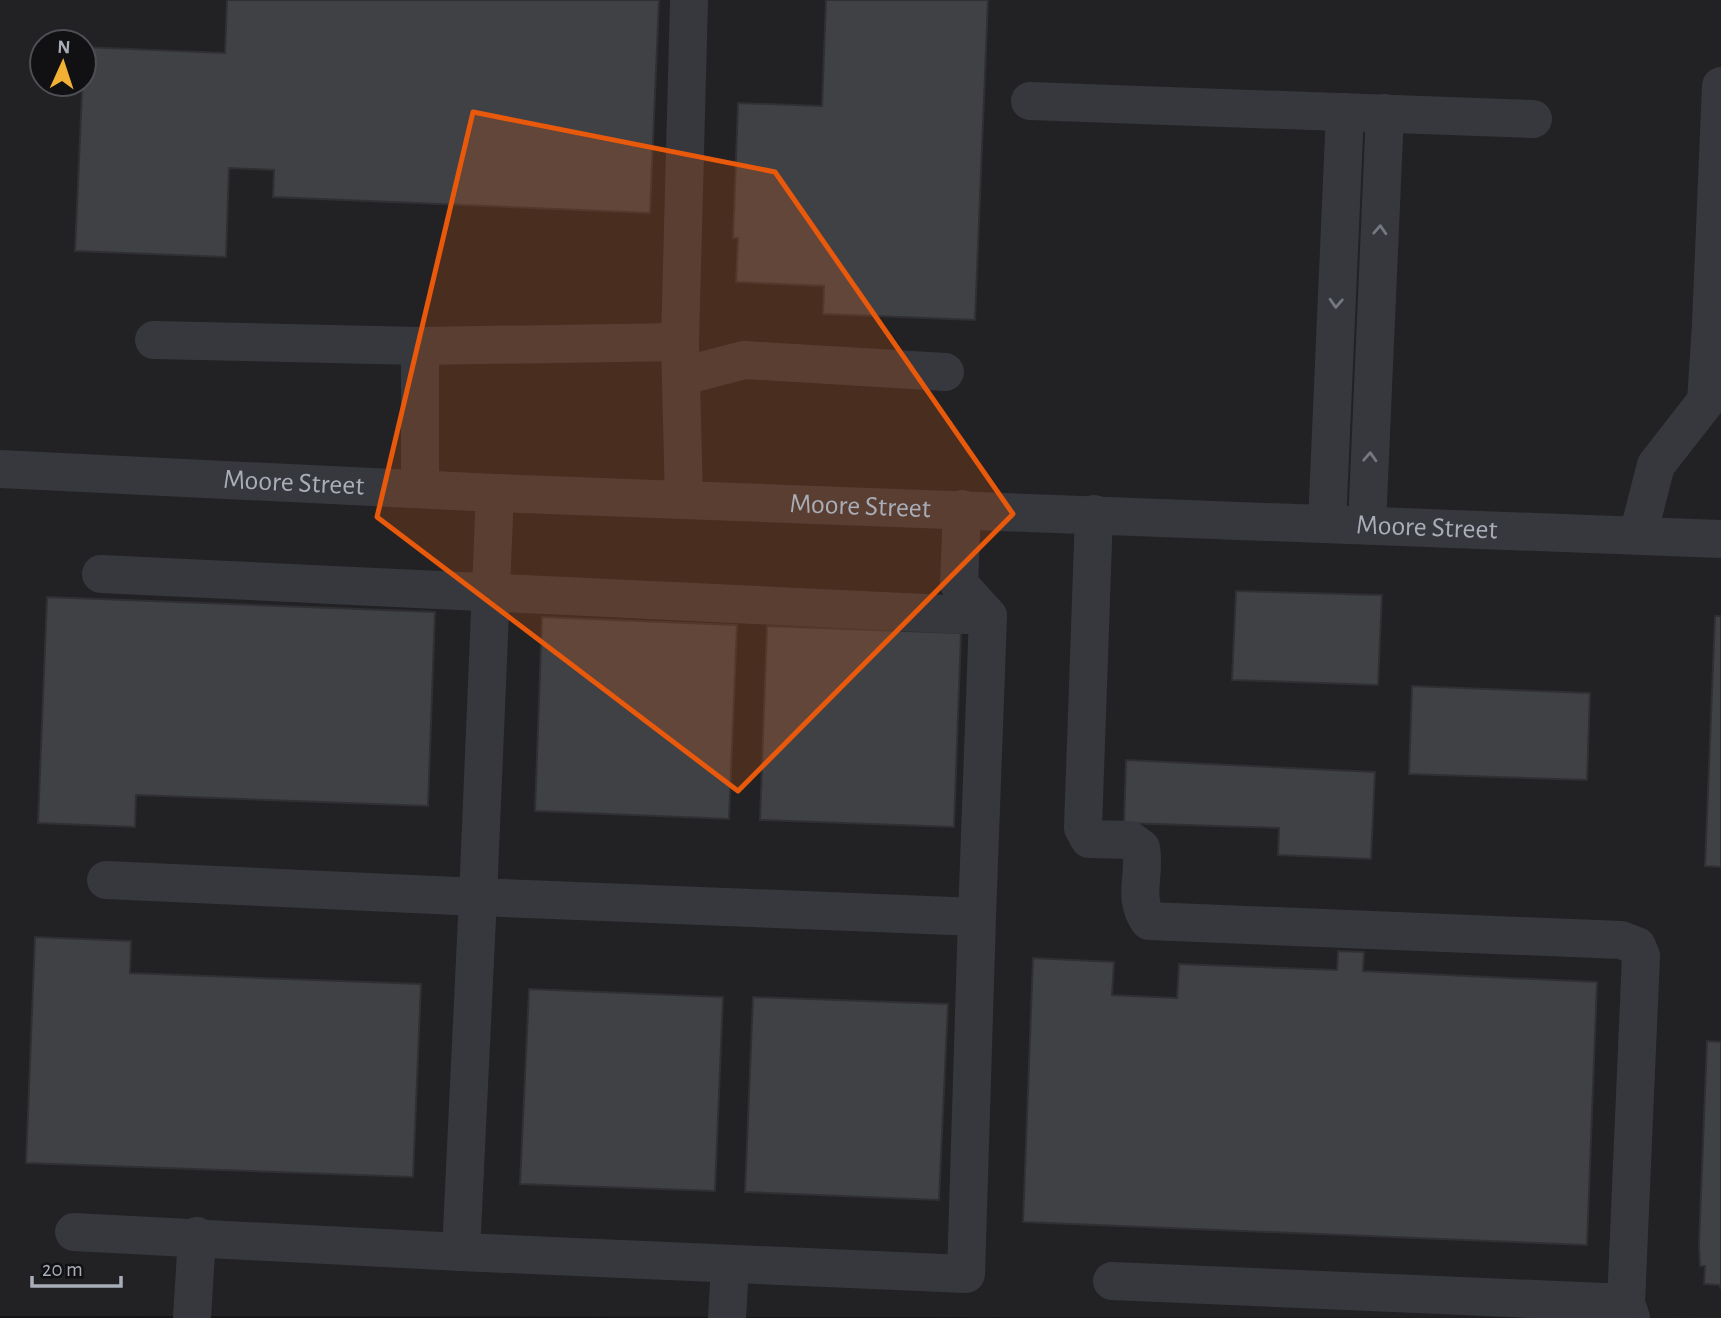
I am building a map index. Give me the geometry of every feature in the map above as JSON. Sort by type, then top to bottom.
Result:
[{"type":"street","points":[[684,500],[681,359],[690,0]]},
{"type":"street","points":[[1638,536],[1656,465],[1706,401],[1716,324],[1721,86]]},
{"type":"street","points":[[1030,101],[1533,119]]},
{"type":"street","points":[[1327,524],[1345,112]]},
{"type":"street","points":[[1367,525],[1385,113]]},
{"type":"street","points":[[154,340],[420,346],[945,372]]},
{"type":"street","points":[[420,346],[420,489]]},
{"type":"street","name":"Moore Street","points":[[0,469],[495,493],[1721,539]]},
{"type":"street","points":[[461,1252],[495,493]]},
{"type":"street","points":[[74,1232],[197,1236],[730,1265],[967,1274],[988,616],[959,584],[962,509]]},
{"type":"street","points":[[1094,514],[1083,828],[1089,839],[1130,840],[1141,848],[1143,859],[1140,907],[1149,921],[1621,940],[1637,946],[1641,956],[1628,1310],[1112,1281]]},
{"type":"street","points":[[101,574],[490,590],[988,616]]},
{"type":"street","points":[[106,880],[977,917]]},
{"type":"street","points":[[192,1318],[197,1236]]},
{"type":"street","points":[[727,1318],[730,1265]]},
{"type":"highlighted area","points":[[473,112],[775,172],[1013,514],[738,791],[377,517]]},
{"type":"shaded area","points":[[0,0],[1721,0],[1721,1318],[0,1316]]},
{"type":"building","points":[[227,0],[659,0],[650,213],[273,197],[274,170],[229,168],[226,257],[75,251],[82,98],[98,98],[98,48],[225,53]]},
{"type":"building","points":[[826,0],[988,0],[975,320],[823,314],[824,286],[736,282],[738,238],[733,238],[738,103],[822,106]]},
{"type":"building","points":[[1236,591],[1382,595],[1378,685],[1232,680]]},
{"type":"building","points":[[47,597],[435,612],[428,806],[136,795],[135,827],[38,823]]},
{"type":"building","points":[[1715,616],[1721,616],[1721,867],[1705,866]]},
{"type":"building","points":[[542,617],[737,625],[729,819],[535,811]]},
{"type":"building","points":[[767,626],[961,633],[954,827],[760,820]]},
{"type":"building","points":[[1412,686],[1590,693],[1587,780],[1409,774]]},
{"type":"building","points":[[1126,760],[1375,772],[1371,859],[1278,855],[1279,828],[1124,823]]},
{"type":"building","points":[[35,937],[131,941],[130,973],[421,984],[413,1177],[26,1163]]},
{"type":"building","points":[[1338,951],[1364,952],[1363,971],[1597,982],[1587,1245],[1023,1222],[1033,958],[1114,962],[1112,995],[1177,998],[1179,964],[1337,970]]},
{"type":"building","points":[[529,989],[723,997],[715,1191],[520,1184]]},
{"type":"building","points":[[753,997],[948,1004],[939,1200],[745,1192]]},
{"type":"building","points":[[1707,1041],[1721,1042],[1721,1289],[1719,1285],[1704,1284],[1705,1266],[1700,1266]]}]
